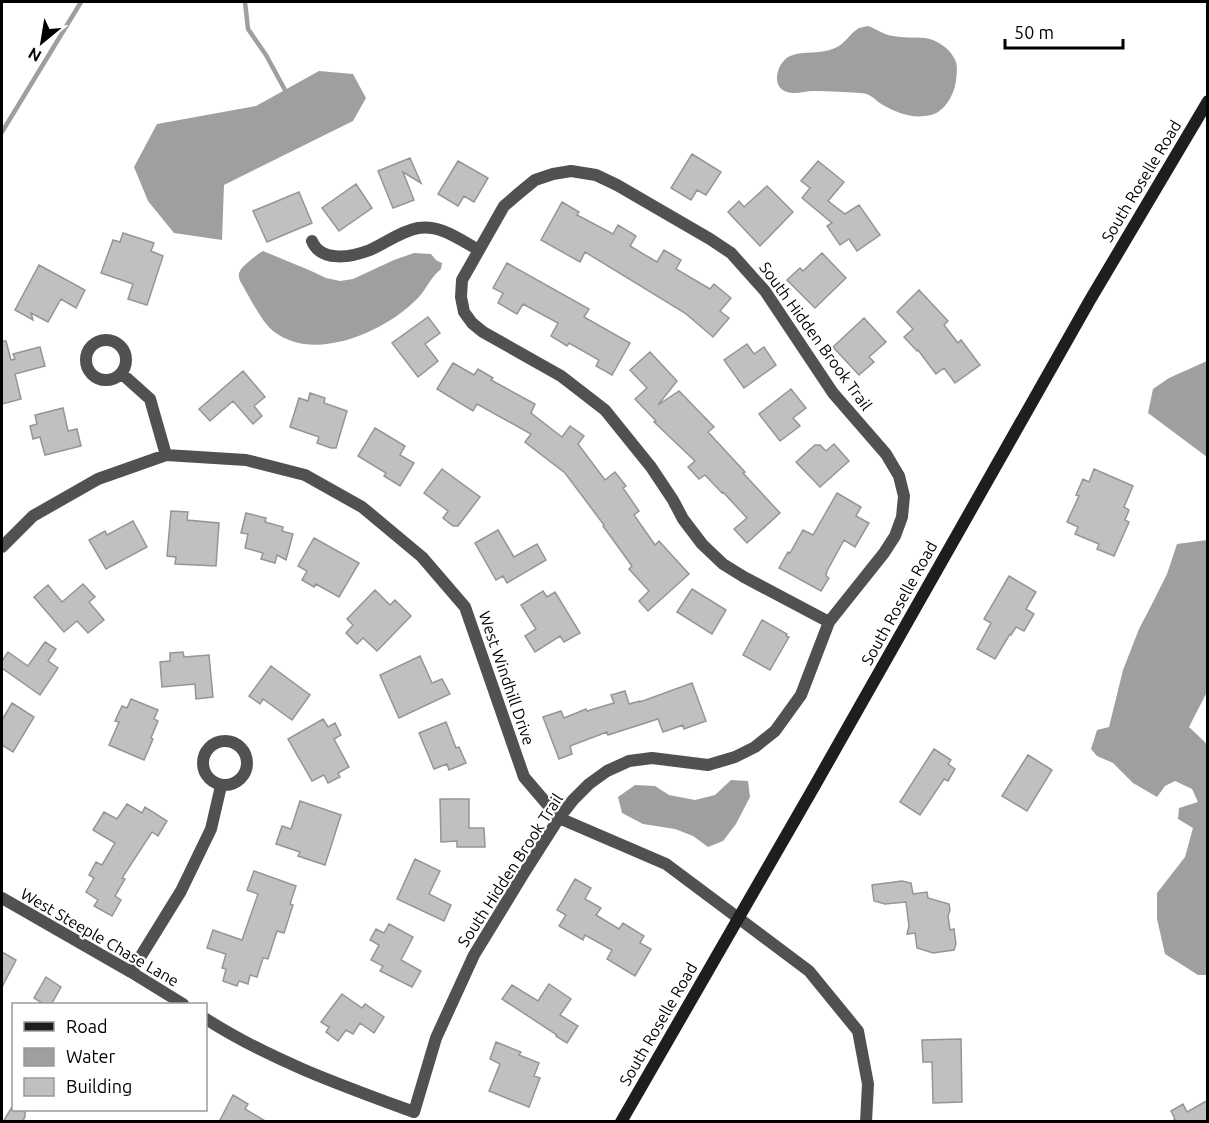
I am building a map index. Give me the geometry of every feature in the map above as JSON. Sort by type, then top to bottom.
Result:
[{"type":"main road","name":"South Roselle Road","points":[[621,1122],[820,778],[1090,300],[1208,101]]},
{"type":"street","name":"South Hidden Brook Trail","points":[[207,1020],[230,1035],[317,1076],[414,1112],[436,1038],[474,955],[559,818],[573,800],[607,771],[629,761],[652,758],[708,765],[735,757],[755,747],[775,731],[801,695],[829,622],[896,536],[902,517],[904,496],[898,477],[886,454],[833,393],[776,306],[731,253],[617,184],[596,175],[571,171],[535,180],[504,206],[478,250],[462,280],[461,297],[464,312],[483,332],[561,376],[605,410],[651,467],[683,519],[702,544],[723,564],[829,622]]},
{"type":"street","points":[[312,241],[315,247],[325,254],[338,257],[369,250],[418,228],[432,228],[446,232],[478,250]]},
{"type":"street","points":[[2,547],[33,516],[98,479],[166,455],[150,399],[121,373]]},
{"type":"street","name":"West Windhill Drive","points":[[166,455],[246,460],[305,476],[362,507],[422,557],[465,607],[524,777],[559,818],[666,864],[809,970],[858,1031],[868,1084],[866,1122]]},
{"type":"street","points":[[131,972],[181,891],[211,829],[221,786]]},
{"type":"street","name":"West Steeple Chase Lane","points":[[2,898],[131,972],[180,1003]]},
{"type":"water","points":[[868,26],[890,35],[938,42],[952,54],[957,71],[954,91],[941,110],[931,115],[912,116],[895,111],[864,94],[820,91],[790,93],[778,85],[777,74],[785,59],[801,53],[830,50],[842,44],[859,28]]},
{"type":"water","points":[[319,71],[353,74],[366,98],[353,121],[224,185],[222,240],[174,233],[148,201],[134,167],[157,124],[256,106]]},
{"type":"water","points":[[263,251],[326,278],[340,281],[353,279],[414,253],[431,254],[442,263],[441,269],[418,298],[388,322],[349,339],[329,344],[309,344],[290,340],[268,327],[240,281],[241,269]]},
{"type":"water","points":[[1208,361],[1207,457],[1148,413],[1153,389],[1169,378]]},
{"type":"water","points":[[1207,540],[1207,692],[1189,727],[1208,745],[1208,975],[1198,975],[1165,954],[1157,919],[1157,893],[1185,857],[1193,828],[1178,819],[1179,808],[1198,802],[1192,789],[1175,781],[1165,786],[1157,797],[1133,783],[1113,763],[1097,756],[1091,749],[1097,730],[1109,727],[1123,670],[1139,629],[1167,574],[1177,544]]},
{"type":"water","points":[[731,780],[748,781],[750,797],[736,824],[723,841],[708,847],[693,836],[675,829],[643,824],[622,813],[618,797],[635,785],[655,786],[669,795],[695,800],[715,795]]},
{"type":"building","points":[[692,154],[721,172],[706,195],[697,190],[691,200],[671,188]]},
{"type":"building","points":[[410,158],[421,183],[403,172],[414,200],[393,208],[378,171]]},
{"type":"building","points":[[458,161],[488,178],[474,202],[464,196],[458,206],[438,194]]},
{"type":"building","points":[[818,161],[844,182],[828,201],[845,214],[859,205],[880,235],[857,251],[849,239],[840,245],[827,226],[832,223],[802,198],[810,188],[801,181]]},
{"type":"building","points":[[356,184],[372,208],[339,231],[322,208]]},
{"type":"building","points":[[767,186],[793,212],[760,246],[728,212],[739,201],[744,207]]},
{"type":"building","points":[[299,192],[312,223],[267,242],[253,211]]},
{"type":"building","points":[[562,202],[579,212],[577,215],[613,234],[618,225],[636,236],[630,246],[657,262],[664,250],[681,260],[676,269],[710,289],[714,284],[731,298],[720,311],[729,318],[713,337],[685,313],[585,252],[580,262],[541,240]]},
{"type":"building","points":[[123,233],[154,243],[151,251],[163,256],[147,305],[128,299],[133,284],[101,273],[113,240],[120,242]]},
{"type":"building","points":[[822,253],[846,278],[815,308],[787,280],[800,268],[803,271]]},
{"type":"building","points":[[507,263],[589,309],[584,317],[630,343],[612,375],[596,366],[599,360],[551,336],[558,323],[523,304],[517,314],[498,303],[503,293],[493,288]]},
{"type":"building","points":[[39,265],[85,290],[76,308],[61,299],[48,322],[31,313],[33,320],[15,310]]},
{"type":"building","points":[[919,290],[948,321],[944,325],[958,343],[961,340],[980,365],[955,383],[944,368],[936,374],[918,350],[904,337],[913,329],[897,312]]},
{"type":"building","points":[[428,317],[440,333],[425,344],[438,361],[418,377],[392,343]]},
{"type":"building","points":[[864,318],[886,342],[869,357],[874,362],[859,375],[833,347]]},
{"type":"building","points":[[2,341],[6,341],[11,360],[15,359],[13,354],[40,347],[45,366],[15,374],[21,399],[2,404]]},
{"type":"building","points":[[747,344],[754,354],[764,347],[776,365],[744,388],[724,360]]},
{"type":"building","points":[[650,352],[677,381],[658,405],[679,391],[714,427],[708,432],[780,513],[747,543],[734,529],[747,518],[705,475],[699,479],[688,467],[695,461],[654,422],[656,421],[635,399],[647,388],[630,370]]},
{"type":"building","points":[[453,363],[474,375],[478,369],[493,378],[491,380],[535,404],[531,413],[562,437],[570,426],[584,436],[578,444],[605,480],[615,472],[626,486],[623,488],[639,511],[634,515],[655,545],[659,541],[689,574],[648,611],[639,601],[649,591],[629,569],[632,566],[565,473],[525,442],[531,434],[477,404],[473,411],[437,389]]},
{"type":"building","points":[[243,371],[265,397],[254,406],[262,416],[253,424],[233,401],[210,421],[199,409]]},
{"type":"building","points":[[791,389],[806,408],[793,418],[800,426],[780,441],[759,414]]},
{"type":"building","points":[[310,393],[325,398],[324,403],[347,411],[336,448],[317,443],[319,437],[290,427],[299,398],[308,401]]},
{"type":"building","points":[[63,408],[68,431],[77,429],[81,446],[45,455],[40,437],[33,439],[30,426],[37,424],[35,415]]},
{"type":"building","points":[[375,428],[405,446],[400,455],[414,463],[400,486],[384,476],[386,473],[358,456]]},
{"type":"building","points":[[834,444],[849,461],[820,487],[796,462],[815,445],[820,445],[826,451]]},
{"type":"building","points":[[442,469],[480,497],[458,526],[453,526],[443,518],[448,511],[424,493]]},
{"type":"building","points":[[1094,469],[1133,486],[1124,507],[1129,510],[1125,520],[1129,522],[1114,556],[1097,549],[1099,544],[1075,534],[1078,527],[1067,522],[1079,496],[1076,495],[1083,479],[1089,482]]},
{"type":"building","points":[[837,493],[861,507],[856,516],[869,523],[855,547],[844,540],[827,571],[826,576],[829,578],[821,591],[779,568],[803,530],[813,535]]},
{"type":"building","points":[[171,511],[188,512],[187,520],[219,523],[216,566],[175,564],[176,557],[167,556]]},
{"type":"building","points":[[246,513],[266,518],[265,522],[283,527],[282,531],[293,534],[286,560],[277,555],[275,563],[261,559],[263,553],[245,548],[248,534],[241,533]]},
{"type":"building","points":[[133,521],[147,547],[106,569],[89,540],[105,531],[107,535]]},
{"type":"building","points":[[498,530],[514,557],[537,544],[546,560],[507,583],[503,576],[496,580],[475,543]]},
{"type":"building","points":[[314,538],[359,563],[339,597],[316,584],[314,587],[302,580],[307,571],[298,566]]},
{"type":"building","points":[[1009,576],[1036,592],[1026,609],[1034,614],[1024,631],[1016,627],[995,659],[977,649],[991,623],[984,619]]},
{"type":"building","points":[[83,584],[95,597],[89,602],[104,620],[88,633],[77,621],[64,632],[34,597],[48,585],[62,602]]},
{"type":"building","points":[[692,589],[726,610],[712,634],[677,612]]},
{"type":"building","points":[[375,590],[390,605],[395,600],[411,616],[377,651],[363,638],[357,644],[346,633],[353,625],[347,619]]},
{"type":"building","points":[[543,591],[547,597],[555,592],[580,633],[564,642],[560,636],[535,652],[525,636],[536,629],[521,605]]},
{"type":"building","points":[[762,620],[789,637],[770,670],[743,655]]},
{"type":"building","points":[[45,642],[56,649],[48,661],[58,668],[40,695],[2,668],[2,661],[8,652],[28,666]]},
{"type":"building","points":[[183,652],[184,657],[209,655],[213,697],[196,699],[195,684],[162,687],[160,662],[170,661],[170,653]]},
{"type":"building","points":[[420,656],[432,683],[442,679],[450,694],[399,718],[380,675]]},
{"type":"building","points":[[271,666],[310,695],[292,720],[263,699],[260,704],[249,696]]},
{"type":"building","points":[[692,683],[706,721],[684,729],[683,725],[663,732],[658,719],[608,735],[607,732],[570,746],[572,754],[559,759],[543,717],[561,711],[564,718],[586,709],[587,711],[614,703],[611,695],[625,691],[629,704]]},
{"type":"building","points":[[131,699],[158,710],[154,719],[158,721],[151,738],[153,739],[144,760],[109,745],[119,722],[115,721],[122,706],[127,708]]},
{"type":"building","points":[[12,703],[34,717],[13,752],[2,745],[2,720]]},
{"type":"building","points":[[323,719],[328,727],[335,723],[341,735],[334,739],[349,767],[338,773],[340,777],[328,783],[324,775],[312,781],[288,739]]},
{"type":"building","points":[[446,722],[456,748],[459,747],[466,763],[449,770],[447,764],[434,769],[419,733]]},
{"type":"building","points":[[934,749],[951,760],[948,764],[955,769],[948,781],[944,779],[920,815],[900,802]]},
{"type":"building","points":[[1028,755],[1052,770],[1027,811],[1002,796]]},
{"type":"building","points":[[440,799],[469,799],[469,828],[484,828],[485,847],[457,847],[457,841],[441,842]]},
{"type":"building","points":[[300,801],[341,815],[325,865],[298,856],[300,852],[276,844],[282,826],[291,829]]},
{"type":"building","points":[[127,804],[142,813],[145,807],[167,821],[158,836],[152,832],[122,878],[125,879],[115,896],[121,900],[112,916],[94,906],[98,900],[86,892],[94,878],[89,875],[96,862],[102,865],[115,843],[93,830],[104,812],[117,819]]},
{"type":"building","points":[[415,859],[440,871],[429,894],[451,905],[444,921],[397,899]]},
{"type":"building","points":[[254,871],[296,886],[284,933],[277,931],[268,959],[263,958],[257,977],[250,975],[248,984],[239,981],[237,986],[223,981],[226,969],[222,968],[226,954],[207,948],[213,930],[242,940],[258,894],[247,890]]},
{"type":"building","points":[[575,879],[591,888],[585,899],[601,908],[596,915],[619,929],[623,923],[644,936],[640,943],[651,949],[635,976],[607,959],[612,950],[585,935],[583,940],[559,926],[566,915],[557,910]]},
{"type":"building","points":[[902,881],[911,883],[913,894],[927,892],[928,898],[949,904],[950,930],[954,929],[956,944],[954,950],[933,953],[917,948],[915,933],[907,934],[909,926],[906,902],[885,904],[874,901],[872,885]]},
{"type":"building","points":[[389,924],[413,937],[401,960],[421,971],[412,987],[380,971],[383,966],[371,960],[379,945],[370,940],[376,929],[384,933]]},
{"type":"building","points":[[2,952],[16,960],[2,987]]},
{"type":"building","points":[[46,977],[61,987],[52,1003],[42,1003],[34,998]]},
{"type":"building","points":[[549,984],[571,999],[560,1015],[578,1026],[567,1043],[502,999],[512,985],[538,1001]]},
{"type":"building","points":[[342,994],[362,1008],[365,1004],[384,1017],[374,1033],[360,1023],[353,1034],[346,1030],[338,1041],[326,1032],[329,1027],[321,1022]]},
{"type":"building","points":[[961,1039],[962,1102],[933,1103],[932,1062],[923,1062],[922,1040]]},
{"type":"building","points":[[496,1042],[521,1052],[519,1055],[539,1063],[534,1076],[540,1078],[529,1107],[489,1091],[500,1064],[490,1059]]},
{"type":"building","points":[[233,1095],[248,1104],[245,1109],[267,1122],[219,1122]]},
{"type":"building","points":[[1208,1100],[1208,1122],[1171,1122],[1175,1119],[1171,1111],[1183,1104],[1187,1112]]},
{"type":"building","points":[[12,1107],[12,1111],[25,1112],[22,1122],[3,1122]]},
{"type":"waterway","points":[[2,132],[81,2]]},
{"type":"waterway","points":[[245,2],[248,29],[266,55],[285,90]]}]
